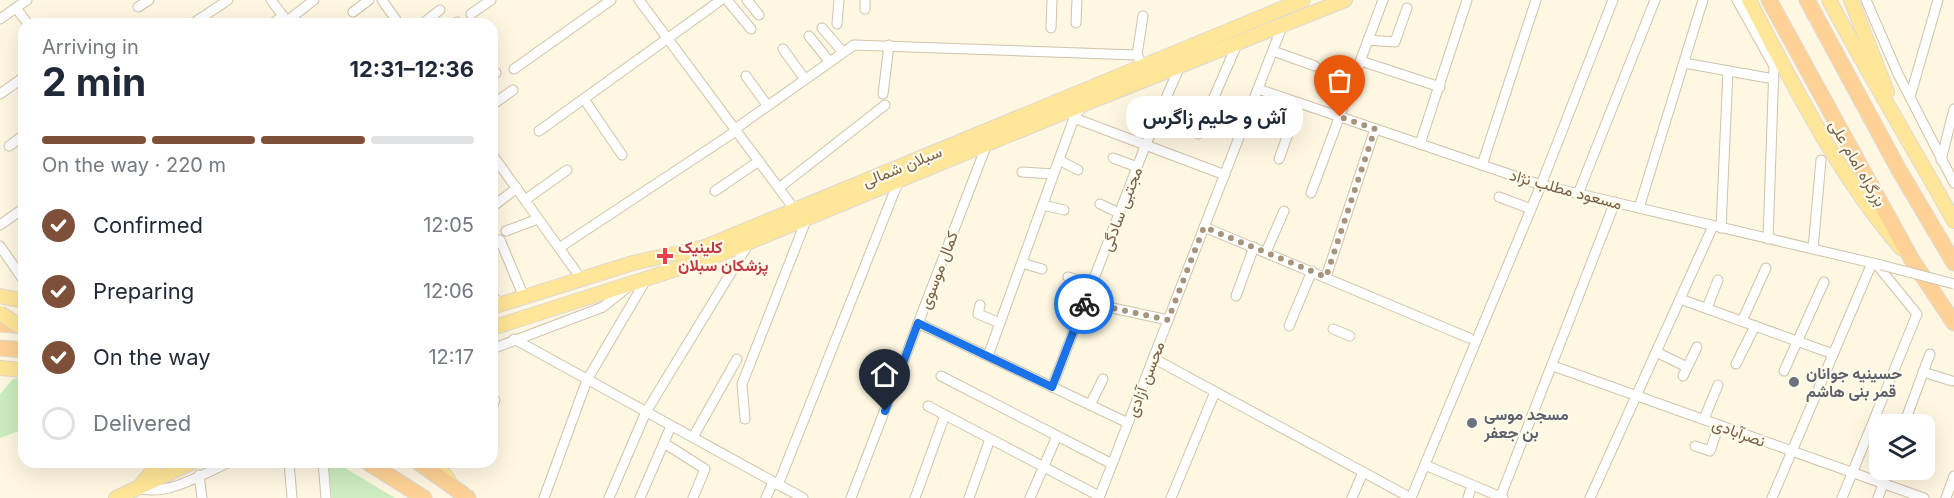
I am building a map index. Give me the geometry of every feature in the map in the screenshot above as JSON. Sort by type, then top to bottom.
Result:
[{"type":"highway","name":"بزرگراه امام علی","points":[[1769,0],[1912,260],[1954,323]]},
{"type":"highway","name":"بزرگراه امام علی","points":[[1807,0],[1899,170],[1954,263]]},
{"type":"highway","points":[[0,324],[18,326]]},
{"type":"highway","points":[[0,348],[18,350]]},
{"type":"highway","points":[[375,468],[424,498]]},
{"type":"highway","points":[[430,468],[468,498]]},
{"type":"main road","name":"سبلان شمالی","points":[[498,326],[708,259],[1140,60],[1303,0]]},
{"type":"main road","name":"سبلان شمالی","points":[[498,301],[633,263],[705,247],[800,217],[899,180],[1345,0]]},
{"type":"main road","points":[[1749,0],[1801,98],[1855,190],[1912,260]]},
{"type":"main road","points":[[1829,0],[1869,75],[1898,119],[1954,221]]},
{"type":"main road","points":[[1851,0],[1898,119]]},
{"type":"main road","points":[[1280,9],[1283,24]]},
{"type":"main road","points":[[0,296],[18,300]]},
{"type":"main road","points":[[0,313],[18,324]]},
{"type":"main road","points":[[0,368],[18,370]]},
{"type":"main road","points":[[137,488],[152,472],[153,468]]},
{"type":"main road","points":[[116,498],[180,468]]},
{"type":"street","points":[[0,19],[27,0]]},
{"type":"street","points":[[138,7],[148,0]]},
{"type":"street","points":[[201,18],[228,0]]},
{"type":"street","points":[[271,0],[284,18]]},
{"type":"street","points":[[289,18],[314,0]]},
{"type":"street","points":[[353,12],[369,0]]},
{"type":"street","points":[[382,0],[395,18]]},
{"type":"street","points":[[471,14],[491,0]]},
{"type":"street","points":[[514,69],[611,0]]},
{"type":"street","points":[[639,0],[800,217],[742,389],[745,419]]},
{"type":"street","points":[[539,131],[721,0]]},
{"type":"street","points":[[727,0],[751,29]]},
{"type":"street","points":[[747,0],[759,15]]},
{"type":"street","points":[[837,24],[839,0]]},
{"type":"street","points":[[1051,28],[1052,0]]},
{"type":"street","points":[[1076,23],[1077,0]]},
{"type":"street","points":[[1311,193],[1383,0]]},
{"type":"street","points":[[1420,144],[1467,0]]},
{"type":"street","points":[[1482,165],[1536,0]]},
{"type":"street","points":[[1153,358],[1411,498],[1541,185],[1613,0]]},
{"type":"street","points":[[1578,194],[1655,0]]},
{"type":"street","points":[[1639,208],[1703,0]]},
{"type":"street","points":[[1737,0],[1772,59],[1774,79],[1767,239]]},
{"type":"street","points":[[1910,97],[1938,0]]},
{"type":"street","points":[[1869,3],[1910,97],[1954,183]]},
{"type":"street","points":[[16,8],[24,18]]},
{"type":"street","points":[[1368,40],[1395,42],[1407,8]]},
{"type":"street","points":[[430,18],[440,10]]},
{"type":"street","points":[[559,248],[736,130],[804,78],[854,45],[889,45],[1140,60],[1143,16]]},
{"type":"street","name":"محسن آزادی","points":[[1099,497],[1283,24]]},
{"type":"street","points":[[822,28],[842,51]]},
{"type":"street","points":[[809,36],[829,61]]},
{"type":"street","points":[[1198,134],[1238,42]]},
{"type":"street","points":[[883,94],[889,45]]},
{"type":"street","points":[[783,49],[804,78]]},
{"type":"street","points":[[1273,51],[1315,66]]},
{"type":"street","points":[[1360,61],[1440,87]]},
{"type":"street","points":[[1684,63],[1774,79]]},
{"type":"street","name":"مجتبی سادگی","points":[[1052,387],[1146,144],[1180,66]]},
{"type":"street","points":[[1590,498],[1680,299],[1717,227],[1728,71]]},
{"type":"street","points":[[746,76],[767,105]]},
{"type":"street","points":[[0,94],[18,81]]},
{"type":"street","name":"مسعود مطلب نژاد","points":[[1258,89],[1541,185],[1954,284]]},
{"type":"street","points":[[498,101],[513,90]]},
{"type":"street","points":[[584,99],[622,155]]},
{"type":"street","points":[[1279,159],[1299,103]]},
{"type":"street","points":[[988,356],[1074,118],[1084,104]]},
{"type":"street","points":[[779,188],[885,105]]},
{"type":"street","points":[[1941,160],[1954,109]]},
{"type":"street","points":[[1074,118],[1225,175]]},
{"type":"street","points":[[1326,277],[1375,129]]},
{"type":"street","points":[[9,146],[18,139]]},
{"type":"street","name":"کمال موسوی","points":[[851,498],[987,144]]},
{"type":"street","points":[[1113,158],[1137,167]]},
{"type":"street","points":[[1059,160],[1078,170]]},
{"type":"street","points":[[1813,249],[1821,160]]},
{"type":"street","points":[[715,191],[759,161]]},
{"type":"street","points":[[498,162],[582,279]]},
{"type":"street","points":[[525,200],[567,170]]},
{"type":"street","points":[[1022,172],[1054,174]]},
{"type":"street","points":[[766,498],[776,483],[899,180]]},
{"type":"street","points":[[498,202],[516,188]]},
{"type":"street","points":[[1499,197],[1531,209]]},
{"type":"street","points":[[1425,465],[1501,498],[1614,202]]},
{"type":"street","points":[[1100,204],[1119,213]]},
{"type":"street","points":[[1043,205],[1064,210]]},
{"type":"street","points":[[1266,252],[1284,211]]},
{"type":"street","points":[[0,225],[18,212]]},
{"type":"street","points":[[506,231],[538,219]]},
{"type":"street","points":[[1204,227],[1469,338]]},
{"type":"street","points":[[498,240],[521,290]]},
{"type":"street","points":[[609,498],[646,412],[749,242]]},
{"type":"street","points":[[0,246],[18,272]]},
{"type":"street","points":[[1236,296],[1254,247]]},
{"type":"street","points":[[1022,263],[1042,269]]},
{"type":"street","points":[[1772,498],[1833,354],[1876,264],[1917,314],[1842,498]]},
{"type":"street","points":[[1742,321],[1766,268]]},
{"type":"street","points":[[1289,326],[1312,271]]},
{"type":"street","points":[[1068,277],[1092,285]]},
{"type":"street","points":[[544,498],[587,380],[647,278]]},
{"type":"street","points":[[1707,308],[1718,280]]},
{"type":"street","points":[[1784,371],[1824,282]]},
{"type":"street","points":[[498,346],[603,307],[632,284]]},
{"type":"street","points":[[1680,299],[1833,354]]},
{"type":"street","points":[[1085,302],[1168,320]]},
{"type":"street","points":[[980,305],[978,314],[1000,323]]},
{"type":"street","points":[[918,323],[1128,423]]},
{"type":"street","points":[[1736,364],[1755,326]]},
{"type":"street","points":[[1333,329],[1350,336]]},
{"type":"street","points":[[514,339],[803,498]]},
{"type":"street","points":[[1683,376],[1697,347]]},
{"type":"street","points":[[1656,351],[1687,367]]},
{"type":"street","points":[[1908,414],[1930,354]]},
{"type":"street","points":[[693,437],[737,359]]},
{"type":"street","name":"نصرآبادی","points":[[1553,366],[1924,498]]},
{"type":"street","points":[[1923,372],[1952,381]]},
{"type":"street","points":[[941,376],[1112,464]]},
{"type":"street","points":[[1090,405],[1103,379]]},
{"type":"street","points":[[1704,419],[1718,385]]},
{"type":"street","points":[[1171,498],[1215,392]]},
{"type":"street","points":[[928,406],[1099,497]]},
{"type":"street","points":[[915,498],[945,416]]},
{"type":"street","points":[[1695,446],[1710,451],[1719,425]]},
{"type":"street","points":[[640,498],[671,426]]},
{"type":"street","points":[[1030,498],[1057,436]]},
{"type":"street","points":[[969,498],[990,439]]},
{"type":"street","points":[[664,443],[705,469],[693,498]]},
{"type":"street","points":[[137,488],[157,491],[216,468]]},
{"type":"street","points":[[290,468],[292,498]]},
{"type":"street","points":[[324,468],[326,498]]},
{"type":"street","points":[[1352,498],[1363,472]]},
{"type":"street","points":[[199,475],[202,498]]},
{"type":"street","points":[[1946,498],[1954,476]]},
{"type":"street","points":[[1878,498],[1884,480]]},
{"type":"green space","points":[[18,378],[18,431],[0,438],[0,394],[13,379]]},
{"type":"green space","points":[[329,468],[345,468],[395,498],[332,498]]},
{"type":"way so far","points":[[1084,304],[1085,302],[1168,320],[1204,227],[1326,277],[1375,129],[1340,117]]},
{"type":"place","name":"آش و حلیم زاگرس","points":[[1340,117]]},
{"type":"place","name":"کلینیک پزشکان سبلان","points":[[665,256]]},
{"type":"place","name":"حسینیه جوانان قمر بنی هاشم","points":[[1794,382]]},
{"type":"place","name":"مسجد موسی بن جعفر","points":[[1472,423]]},
{"type":"route","points":[[885,411],[918,323],[1052,387],[1084,304]]}]
